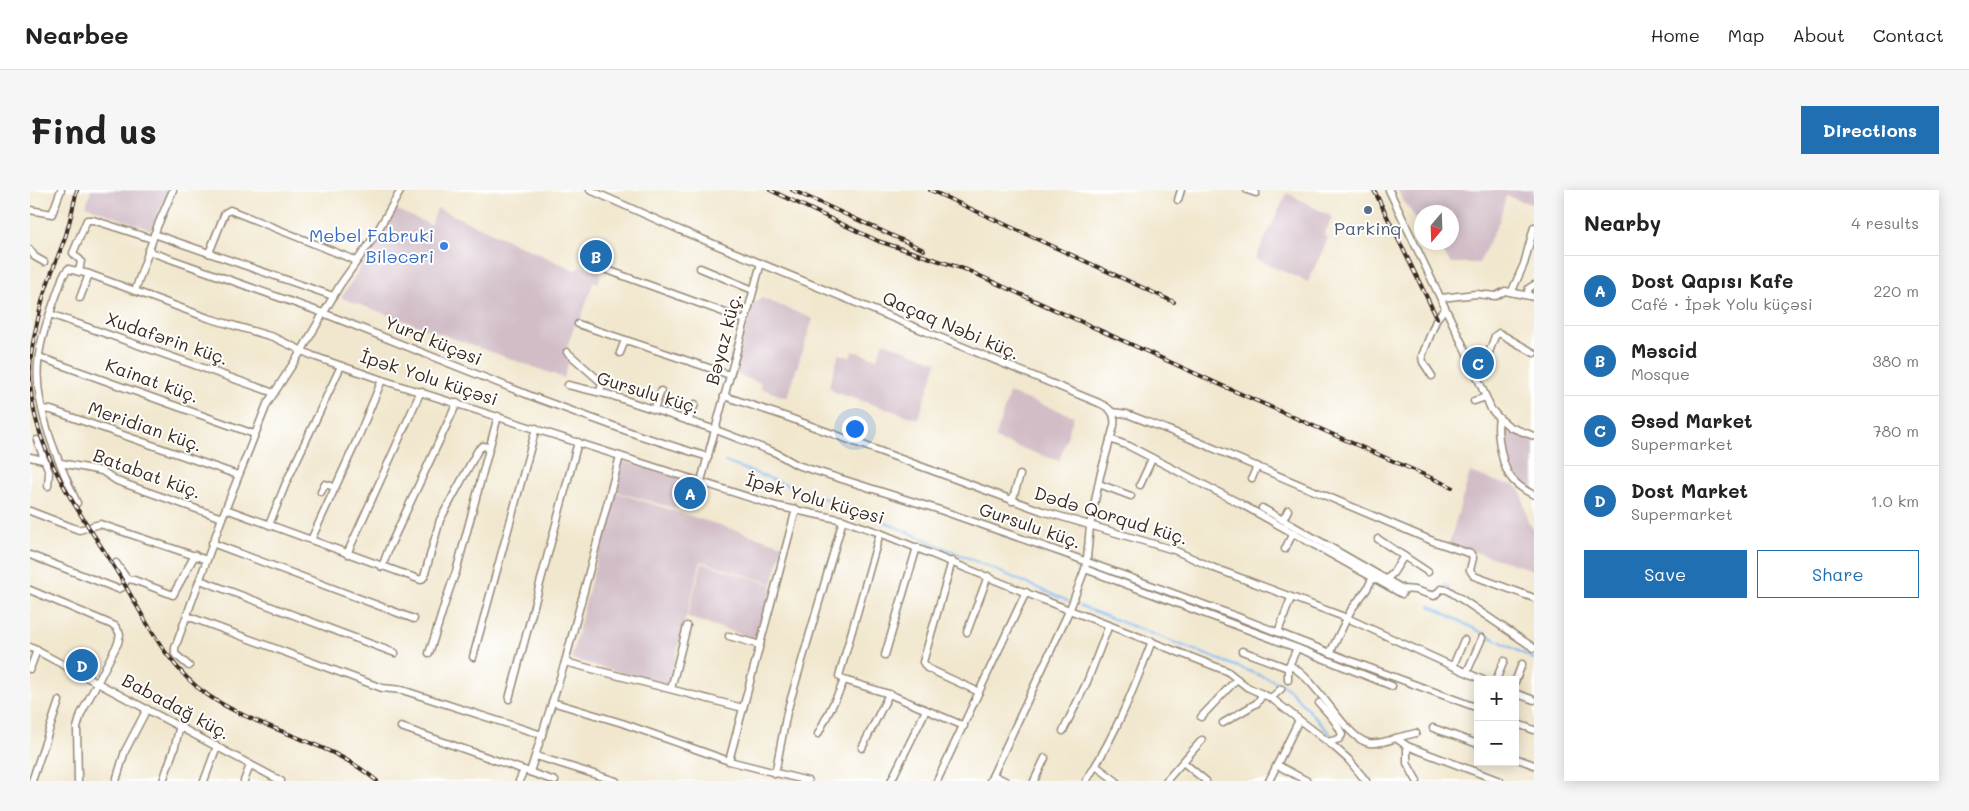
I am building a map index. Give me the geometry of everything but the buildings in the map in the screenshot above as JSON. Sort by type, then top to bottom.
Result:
[{"type":"street","points":[[30,210],[52,214],[61,190]]},
{"type":"street","points":[[135,291],[153,237],[173,190]]},
{"type":"street","points":[[189,666],[174,652],[212,543],[254,434],[274,393],[302,350],[333,296],[374,237],[401,190]]},
{"type":"street","name":"Qaçaq Nəbi küç.","points":[[590,190],[1099,403],[1112,412],[1127,414],[1257,466],[1435,542],[1470,554],[1472,558],[1470,570],[1474,576],[1534,598]]},
{"type":"street","points":[[1178,200],[1181,190]]},
{"type":"street","points":[[1247,190],[1256,193]]},
{"type":"street","points":[[1389,190],[1486,397],[1499,418],[1510,427],[1534,436]]},
{"type":"street","points":[[209,253],[225,213],[230,210],[357,261]]},
{"type":"street","points":[[77,503],[51,443],[42,408],[38,371],[39,357],[50,314],[65,271],[68,269],[79,272],[80,260],[74,253],[87,220],[93,220],[209,253],[333,296]]},
{"type":"street","points":[[1512,291],[1524,264],[1534,227]]},
{"type":"street","points":[[30,250],[35,257],[44,262]]},
{"type":"street","name":"Yurd küçəsi","points":[[148,251],[323,313],[531,396],[638,435],[708,457]]},
{"type":"street","points":[[588,263],[745,320]]},
{"type":"street","name":"Bəyaz küç.","points":[[701,481],[761,263]]},
{"type":"street","points":[[700,268],[753,290]]},
{"type":"street","name":"İpək Yolu küçəsi","points":[[79,272],[208,318],[273,337],[313,356],[382,380],[776,506],[843,520],[952,560],[1026,592],[1219,668],[1247,687],[1271,698],[1348,759],[1366,781]]},
{"type":"street","points":[[80,298],[88,274]]},
{"type":"street","points":[[1527,295],[1529,288],[1534,285]]},
{"type":"street","points":[[1441,298],[1476,294],[1496,296],[1503,291],[1512,291],[1534,297]]},
{"type":"street","points":[[1432,376],[1423,362],[1422,356],[1437,318],[1446,309]]},
{"type":"street","name":"Xudafərin küç.","points":[[50,314],[274,393]]},
{"type":"street","points":[[578,324],[730,375]]},
{"type":"street","points":[[1470,360],[1488,355],[1495,336],[1499,332],[1534,353]]},
{"type":"street","points":[[620,353],[625,340]]},
{"type":"street","points":[[568,352],[602,383],[600,392]]},
{"type":"street","name":"Kainat küç.","points":[[39,357],[254,434]]},
{"type":"street","points":[[269,525],[286,483],[340,366]]},
{"type":"street","points":[[311,540],[382,380]]},
{"type":"street","name":"Gursulu küç.","points":[[568,385],[600,392],[688,420],[776,453],[797,465],[949,513],[1086,565],[1278,632],[1474,707]]},
{"type":"street","points":[[654,409],[661,391]]},
{"type":"street","points":[[347,554],[421,392]]},
{"type":"street","name":"Dədə Qorqud küç.","points":[[724,396],[787,417],[1012,501],[1174,550],[1214,568],[1347,618],[1475,676]]},
{"type":"street","points":[[1474,401],[1486,397]]},
{"type":"street","points":[[382,567],[389,548],[457,403]]},
{"type":"street","points":[[688,420],[694,404]]},
{"type":"street","name":"Meridian küç.","points":[[42,408],[238,476]]},
{"type":"street","points":[[1005,781],[992,778],[1070,609],[1086,565],[1090,526],[1098,484],[1114,422],[1112,412]]},
{"type":"street","points":[[429,653],[438,629],[448,591],[456,572],[488,447],[498,416]]},
{"type":"street","points":[[1499,418],[1498,434],[1508,474],[1514,481],[1534,495]]},
{"type":"street","points":[[473,657],[536,428]]},
{"type":"street","points":[[1110,439],[1129,446],[1241,504],[1372,579],[1385,581],[1403,589],[1415,590],[1431,595],[1435,595],[1441,589],[1448,590],[1534,648]]},
{"type":"street","points":[[37,440],[49,472],[48,486]]},
{"type":"street","points":[[509,699],[578,442]]},
{"type":"street","points":[[226,509],[418,580],[423,579],[436,529],[444,510],[478,450],[483,446],[488,447]]},
{"type":"street","points":[[519,781],[536,756],[565,662],[620,456]]},
{"type":"street","points":[[30,457],[43,460]]},
{"type":"street","points":[[1140,485],[1152,459]]},
{"type":"street","name":"Batabat küç.","points":[[61,463],[102,472],[117,480],[222,518]]},
{"type":"street","points":[[1252,478],[1257,466]]},
{"type":"street","points":[[1012,501],[1020,474]]},
{"type":"street","points":[[320,492],[325,484],[334,487]]},
{"type":"street","points":[[1098,484],[1131,496]]},
{"type":"street","points":[[1262,508],[1385,581],[1402,594]]},
{"type":"street","points":[[729,761],[796,509]]},
{"type":"street","points":[[1283,520],[1288,510]]},
{"type":"street","points":[[30,511],[79,530],[100,524],[207,560]]},
{"type":"street","points":[[775,774],[787,712],[843,520]]},
{"type":"street","points":[[880,532],[839,674],[844,680],[889,694],[964,726]]},
{"type":"street","points":[[1284,549],[1293,533]]},
{"type":"street","points":[[1378,539],[1428,572]]},
{"type":"street","points":[[212,543],[414,619]]},
{"type":"street","points":[[885,655],[916,547]]},
{"type":"street","points":[[30,555],[118,589],[123,587],[127,579]]},
{"type":"street","points":[[116,563],[127,579],[173,595],[195,556]]},
{"type":"street","points":[[1385,581],[1404,556]]},
{"type":"street","points":[[952,560],[923,662],[927,668],[980,692]]},
{"type":"street","points":[[1086,565],[1392,686]]},
{"type":"street","points":[[967,632],[988,576]]},
{"type":"street","points":[[1330,653],[1347,618],[1372,579]]},
{"type":"street","points":[[200,580],[395,652]]},
{"type":"street","points":[[30,590],[115,626],[119,630],[118,643],[81,714],[77,728],[78,781]]},
{"type":"street","points":[[937,781],[1026,592]]},
{"type":"street","points":[[1278,632],[1291,598]]},
{"type":"street","points":[[187,616],[382,688],[402,690],[542,735]]},
{"type":"street","points":[[1063,731],[1087,682],[1109,625]]},
{"type":"street","points":[[671,689],[687,626]]},
{"type":"street","points":[[729,636],[760,645]]},
{"type":"street","points":[[1467,672],[1482,638]]},
{"type":"street","points":[[1453,666],[1464,640]]},
{"type":"street","points":[[1086,781],[1119,723],[1152,641]]},
{"type":"street","name":"Babadağ küç.","points":[[30,647],[180,725],[282,781]]},
{"type":"street","points":[[1288,680],[1289,666],[1297,648]]},
{"type":"street","points":[[30,669],[37,650]]},
{"type":"street","points":[[1242,651],[1302,672],[1348,728],[1361,739],[1374,743],[1416,733]]},
{"type":"street","points":[[565,662],[743,708]]},
{"type":"street","points":[[1498,676],[1504,662]]},
{"type":"street","points":[[1517,676],[1522,664]]},
{"type":"street","points":[[1201,717],[1237,679]]},
{"type":"street","points":[[818,734],[844,680]]},
{"type":"street","points":[[1271,698],[1281,689]]},
{"type":"street","points":[[862,748],[889,694]]},
{"type":"street","points":[[1223,723],[1257,703],[1263,694]]},
{"type":"street","points":[[1519,694],[1534,700]]},
{"type":"street","points":[[32,781],[59,701]]},
{"type":"street","points":[[552,702],[622,723],[729,761],[808,781]]},
{"type":"street","points":[[1319,703],[1333,719],[1342,735],[1339,739],[1328,742]]},
{"type":"street","points":[[116,781],[125,750],[147,709]]},
{"type":"street","points":[[891,781],[926,710]]},
{"type":"street","points":[[1269,781],[1299,720]]},
{"type":"street","points":[[1519,724],[1534,730]]},
{"type":"street","points":[[163,781],[180,725]]},
{"type":"street","points":[[401,727],[555,781]]},
{"type":"street","points":[[1434,728],[1474,743]]},
{"type":"street","points":[[1396,738],[1407,746],[1500,781]]},
{"type":"street","points":[[1166,781],[1202,740]]},
{"type":"street","points":[[204,781],[218,746]]},
{"type":"street","points":[[1407,746],[1407,763],[1417,781]]},
{"type":"street","points":[[536,756],[616,781]]},
{"type":"street","points":[[1034,781],[1045,758]]},
{"type":"street","points":[[1519,759],[1534,765]]},
{"type":"street","points":[[1183,762],[1206,781]]},
{"type":"street","points":[[244,781],[250,765]]},
{"type":"street","points":[[1277,765],[1307,781]]},
{"type":"street","points":[[1096,766],[1116,781]]},
{"type":"shaded area","points":[[91,190],[169,190],[151,230],[86,206]]},
{"type":"shaded area","points":[[1398,190],[1534,190],[1534,205],[1506,196],[1499,221],[1479,263],[1451,263],[1441,250],[1459,250],[1459,205],[1414,205],[1414,215]]},
{"type":"shaded area","points":[[1287,193],[1332,217],[1324,236],[1328,238],[1308,282],[1255,259]]},
{"type":"shaded area","name":"Mebel Fabruki Biləcəri","points":[[437,208],[577,271],[580,265],[601,273],[598,283],[593,282],[580,322],[576,322],[564,355],[570,357],[564,378],[341,298],[385,229],[395,209],[431,225]]},
{"type":"shaded area","points":[[762,298],[813,319],[787,398],[760,388],[761,383],[733,374],[753,304]]},
{"type":"shaded area","points":[[883,342],[937,362],[918,419],[834,392],[829,386],[839,354],[850,357],[853,351],[877,359]]},
{"type":"shaded area","points":[[1009,393],[1074,416],[1059,461],[995,439]]},
{"type":"shaded area","points":[[1508,431],[1534,440],[1534,492],[1511,473],[1501,434]]},
{"type":"shaded area","points":[[622,461],[686,479],[677,509],[614,491]]},
{"type":"shaded area","points":[[1470,472],[1504,484],[1514,484],[1521,491],[1528,522],[1534,530],[1534,570],[1449,544]]},
{"type":"shaded area","points":[[614,492],[783,545],[772,584],[701,561],[668,685],[571,659]]},
{"type":"shaded area","points":[[702,563],[772,585],[758,640],[687,617]]},
{"type":"waterway","points":[[725,462],[859,511],[1068,601]]},
{"type":"waterway","points":[[1001,535],[1080,564]]},
{"type":"waterway","points":[[1091,567],[1395,682]]},
{"type":"waterway","points":[[1444,584],[1449,588]]},
{"type":"waterway","points":[[1080,606],[1280,683],[1291,691],[1334,738]]},
{"type":"waterway","points":[[1430,606],[1534,659]]},
{"type":"waterway","points":[[1341,745],[1371,781]]},
{"type":"railway","points":[[77,190],[65,238],[43,297],[30,365],[32,401],[39,429],[48,455],[60,480],[158,641],[180,671],[209,696],[229,708],[338,755],[377,781]]},
{"type":"railway","points":[[770,190],[878,241],[967,270],[1452,487]]},
{"type":"railway","points":[[792,190],[924,250]]},
{"type":"railway","points":[[930,190],[1174,302]]},
{"type":"railway","points":[[1374,190],[1437,318]]},
{"type":"place","name":"Parkinq","points":[[1368,210]]},
{"type":"place","name":"Mebel Fabruki Biləcəri","points":[[444,246]]},
{"type":"place","name":"Məscid","points":[[596,256]]},
{"type":"place","name":"Əsəd Market","points":[[1478,363]]},
{"type":"place","name":"Dost Qapısı Kafe","points":[[690,493]]},
{"type":"place","name":"Dost Market","points":[[82,665]]}]
